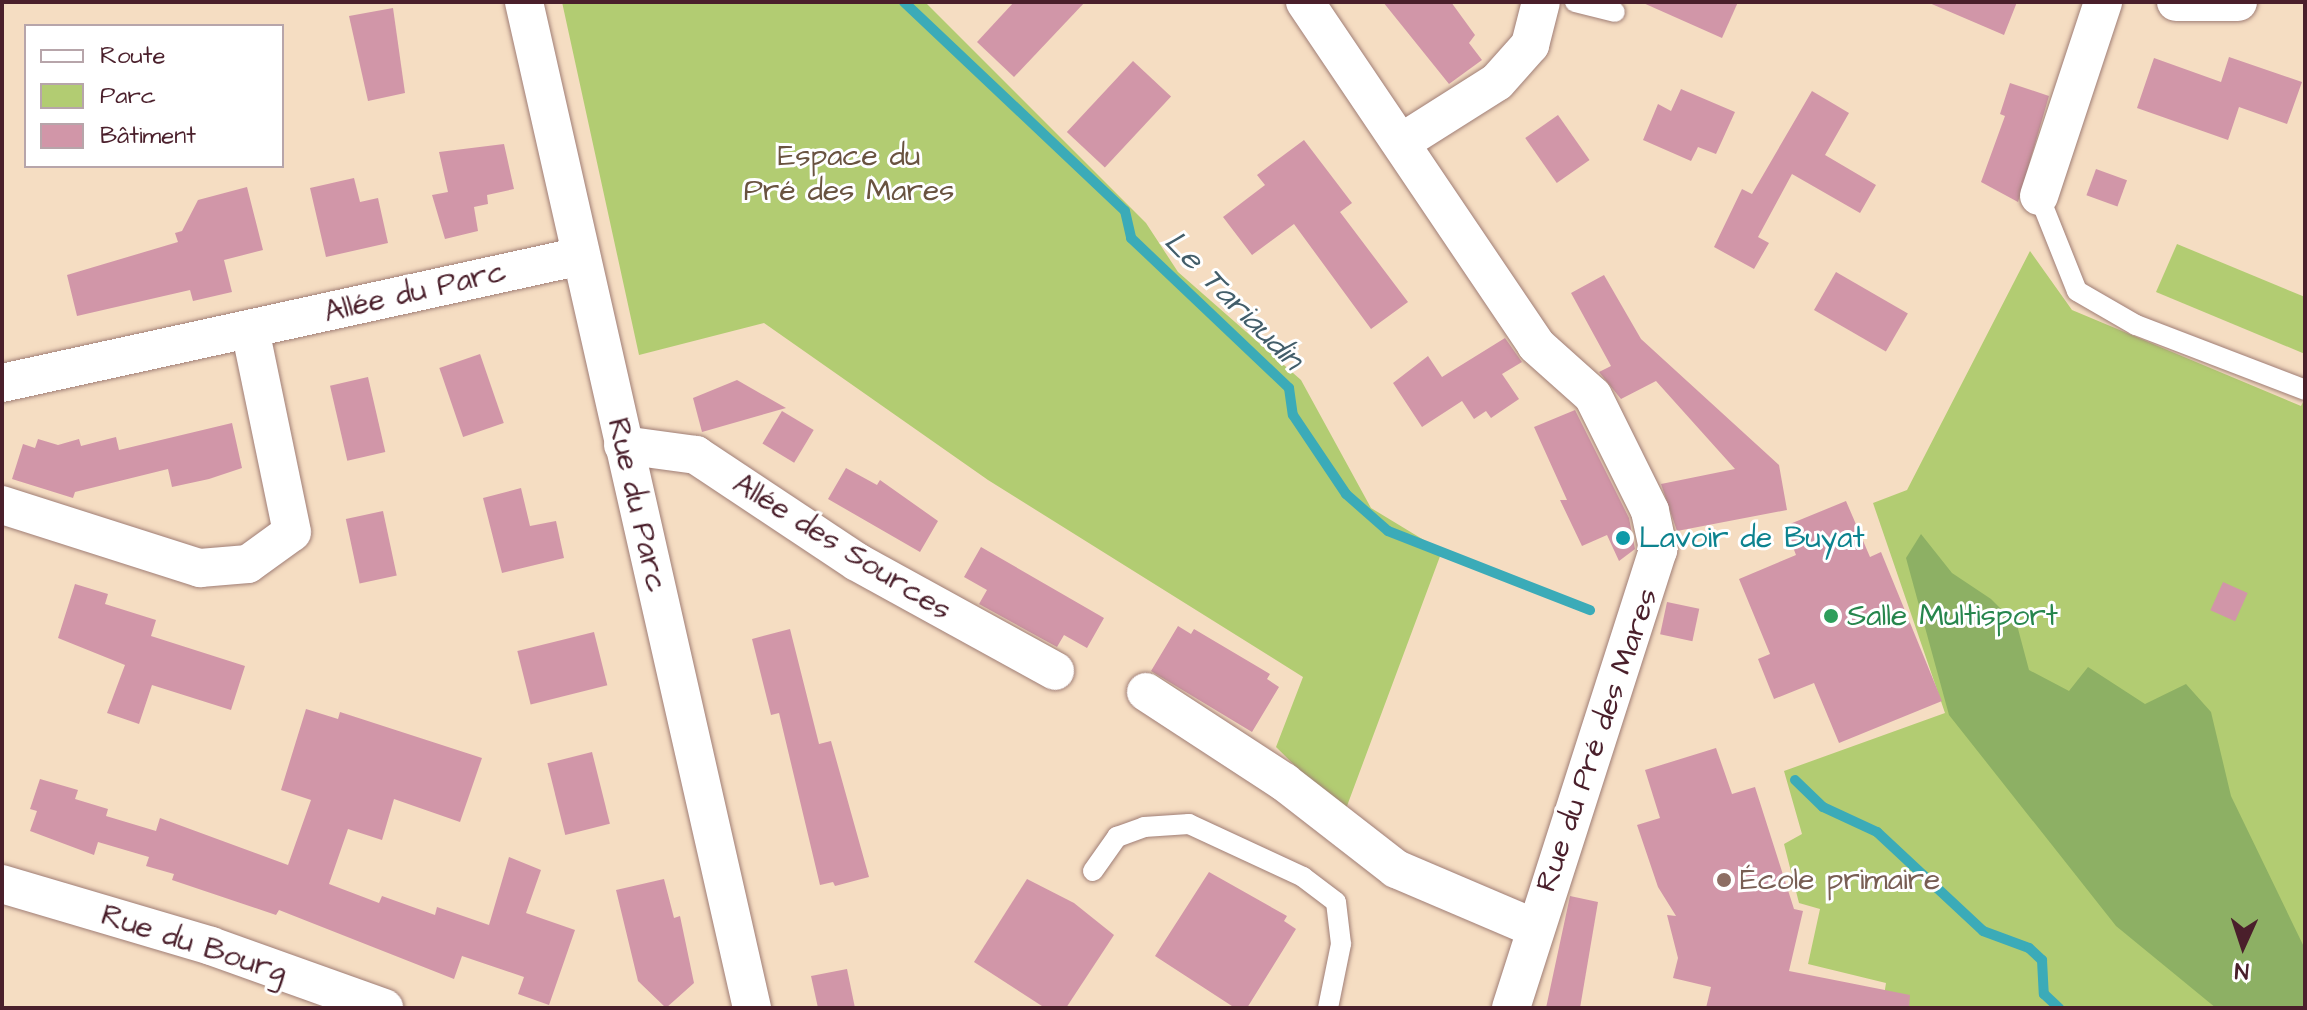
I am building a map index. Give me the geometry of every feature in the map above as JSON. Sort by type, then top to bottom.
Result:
[{"type":"street","name":"Rue du Parc","points":[[524,2],[752,1008]]},
{"type":"street","name":"Rue du Pré des Mares","points":[[1305,2],[1536,345],[1593,396],[1650,511],[1658,550],[1534,928],[1511,1008]]},
{"type":"street","points":[[1402,142],[1497,82],[1530,45],[1541,2]]},
{"type":"street","points":[[2039,196],[2103,2]]},
{"type":"street","points":[[2176,2],[2238,2]]},
{"type":"street","name":"Allée du Parc","points":[[2,383],[581,256]]},
{"type":"street","points":[[2,505],[200,568],[248,564],[292,532],[250,329]]},
{"type":"street","name":"Allée des Sources","points":[[623,445],[696,455],[857,562],[1055,671]]},
{"type":"street","points":[[1146,692],[1284,782],[1396,869],[1534,928]]},
{"type":"street","name":"Rue du Bourg","points":[[2,884],[211,946],[384,1008]]},
{"type":"lane","points":[[1575,2],[1615,12]]},
{"type":"lane","points":[[2039,196],[2077,291],[2136,325],[2305,390]]},
{"type":"lane","points":[[1093,871],[1117,837],[1144,827],[1189,824],[1303,877],[1336,902],[1341,944],[1328,1008]]},
{"type":"green space","name":"Espace du Pré des Mares","points":[[562,2],[925,2],[1146,223],[1178,272],[1301,380],[1371,508],[1442,551],[1344,814],[1276,747],[1303,677],[988,480],[764,323],[639,355]]},
{"type":"green space","points":[[2177,244],[2305,297],[2305,354],[2156,292]]},
{"type":"green space","points":[[2030,251],[2072,310],[2301,406],[2305,398],[2305,1008],[1882,1008],[1886,983],[1808,964],[1820,909],[1799,903],[1784,844],[1802,834],[1784,771],[1945,713],[1873,503],[1907,490]]},
{"type":"green space","points":[[1921,534],[1952,573],[1991,599],[2017,625],[2029,670],[2069,691],[2088,667],[2145,704],[2186,684],[2211,712],[2231,796],[2305,949],[2305,1008],[2216,1008],[2116,926],[1949,715],[1906,558]]},
{"type":"building","points":[[1014,2],[1085,2],[1014,77],[977,42]]},
{"type":"building","points":[[1383,2],[1451,2],[1475,35],[1469,43],[1482,60],[1449,84]]},
{"type":"building","points":[[1641,2],[1738,2],[1722,38]]},
{"type":"building","points":[[1927,2],[2017,2],[2004,35]]},
{"type":"building","points":[[393,8],[405,93],[368,101],[349,16]]},
{"type":"building","points":[[2229,57],[2302,82],[2287,124],[2239,107],[2228,140],[2137,108],[2154,58],[2221,82]]},
{"type":"building","points":[[1133,61],[1171,96],[1105,167],[1067,132]]},
{"type":"building","points":[[2010,83],[2049,96],[2018,202],[1981,182],[2005,116],[2000,114]]},
{"type":"building","points":[[1681,89],[1735,112],[1716,154],[1698,147],[1691,161],[1643,140],[1658,104],[1671,111]]},
{"type":"building","points":[[1812,91],[1849,113],[1825,155],[1876,185],[1860,213],[1792,174],[1758,237],[1769,243],[1754,269],[1714,247],[1742,189],[1752,194]]},
{"type":"building","points":[[1558,115],[1590,160],[1557,183],[1525,138]]},
{"type":"building","points":[[1304,140],[1352,203],[1340,212],[1408,302],[1371,329],[1294,224],[1252,255],[1223,217],[1265,185],[1257,175]]},
{"type":"building","points":[[504,144],[514,189],[487,195],[488,204],[474,207],[478,231],[445,239],[432,195],[448,192],[439,152]]},
{"type":"building","points":[[2096,169],[2127,180],[2117,207],[2086,195]]},
{"type":"building","points":[[354,178],[360,202],[378,198],[388,243],[326,257],[310,188]]},
{"type":"building","points":[[247,187],[263,250],[224,260],[232,292],[193,301],[190,290],[77,316],[67,275],[178,242],[175,233],[182,231],[198,200]]},
{"type":"building","points":[[1836,272],[1908,314],[1886,352],[1814,310]]},
{"type":"building","points":[[1604,275],[1641,339],[1779,465],[1787,510],[1677,531],[1661,484],[1735,469],[1656,381],[1621,399],[1599,372],[1611,366],[1571,293]]},
{"type":"building","points":[[1505,338],[1522,362],[1502,374],[1519,399],[1491,418],[1486,411],[1474,419],[1462,401],[1422,427],[1393,383],[1428,356],[1442,377]]},
{"type":"building","points":[[480,354],[504,423],[463,437],[439,368]]},
{"type":"building","points":[[368,377],[385,452],[347,461],[330,386]]},
{"type":"building","points":[[737,380],[786,408],[702,432],[693,398]]},
{"type":"building","points":[[1575,410],[1629,518],[1635,549],[1619,561],[1607,535],[1582,546],[1560,500],[1567,500],[1534,427]]},
{"type":"building","points":[[782,411],[814,430],[794,463],[762,444]]},
{"type":"building","points":[[232,423],[242,468],[209,479],[172,487],[168,469],[75,492],[73,498],[12,479],[23,444],[35,448],[38,439],[58,445],[79,439],[81,446],[116,437],[119,450]]},
{"type":"building","points":[[846,468],[877,485],[880,480],[938,521],[920,552],[828,499]]},
{"type":"building","points":[[521,488],[530,526],[556,521],[564,558],[502,573],[483,498]]},
{"type":"building","name":"Salle Multisport","points":[[1846,501],[1870,557],[1881,552],[1942,701],[1839,743],[1814,683],[1774,699],[1758,659],[1770,654],[1739,579],[1796,555],[1785,526]]},
{"type":"building","points":[[383,511],[397,576],[360,583],[346,519]]},
{"type":"building","points":[[981,547],[1104,618],[1087,648],[1064,635],[1057,647],[979,604],[987,590],[964,577]]},
{"type":"building","points":[[2223,582],[2248,593],[2235,621],[2210,610]]},
{"type":"building","points":[[75,584],[108,594],[105,604],[156,620],[151,636],[245,666],[231,710],[152,685],[139,724],[107,713],[125,665],[58,638]]},
{"type":"building","points":[[1667,602],[1699,609],[1692,641],[1660,634]]},
{"type":"building","points":[[1178,626],[1191,634],[1194,629],[1270,674],[1267,679],[1279,687],[1252,732],[1151,671]]},
{"type":"building","points":[[790,629],[819,744],[831,741],[869,877],[835,886],[833,882],[820,885],[779,713],[771,715],[752,639]]},
{"type":"building","points":[[594,632],[607,685],[531,704],[517,651]]},
{"type":"building","points":[[306,709],[338,719],[340,712],[482,758],[460,822],[394,799],[382,840],[348,829],[329,884],[379,903],[382,896],[435,915],[437,907],[489,925],[509,857],[541,870],[526,913],[575,930],[549,1005],[518,994],[524,977],[462,956],[454,979],[279,910],[276,915],[172,880],[174,874],[146,866],[149,857],[98,842],[94,855],[30,831],[37,811],[30,809],[40,779],[78,790],[75,799],[108,809],[106,816],[156,831],[160,818],[288,865],[311,800],[281,790]]},
{"type":"building","name":"École primaire","points":[[1716,748],[1732,794],[1755,787],[1794,909],[1803,911],[1789,971],[1910,995],[1909,1008],[1706,1008],[1711,987],[1673,978],[1678,958],[1667,915],[1676,916],[1658,887],[1637,825],[1660,818],[1645,770]]},
{"type":"building","points":[[592,752],[610,824],[565,835],[547,763]]},
{"type":"building","points":[[1209,872],[1287,916],[1284,921],[1296,929],[1247,1008],[1235,1008],[1155,956]]},
{"type":"building","points":[[664,879],[674,918],[680,916],[694,983],[666,1008],[638,981],[616,890]]},
{"type":"building","points":[[1027,879],[1074,903],[1114,935],[1066,1008],[1045,1008],[974,962]]},
{"type":"building","points":[[1570,896],[1598,902],[1580,1008],[1546,1008]]},
{"type":"building","points":[[847,969],[855,1008],[818,1008],[811,976]]},
{"type":"waterway","name":"Le Tariaudin","points":[[904,2],[1125,211],[1131,238],[1289,388],[1293,415],[1346,494],[1388,531],[1590,610]]},
{"type":"waterway","name":"Le Tariaudin","points":[[1795,780],[1823,807],[1877,832],[1983,931],[2029,948],[2042,960],[2044,994],[2059,1008]]},
{"type":"place","name":"Lavoir de Buyat","points":[[1623,538]]},
{"type":"place","name":"Salle Multisport","points":[[1831,616]]},
{"type":"place","name":"École primaire","points":[[1724,880]]}]
